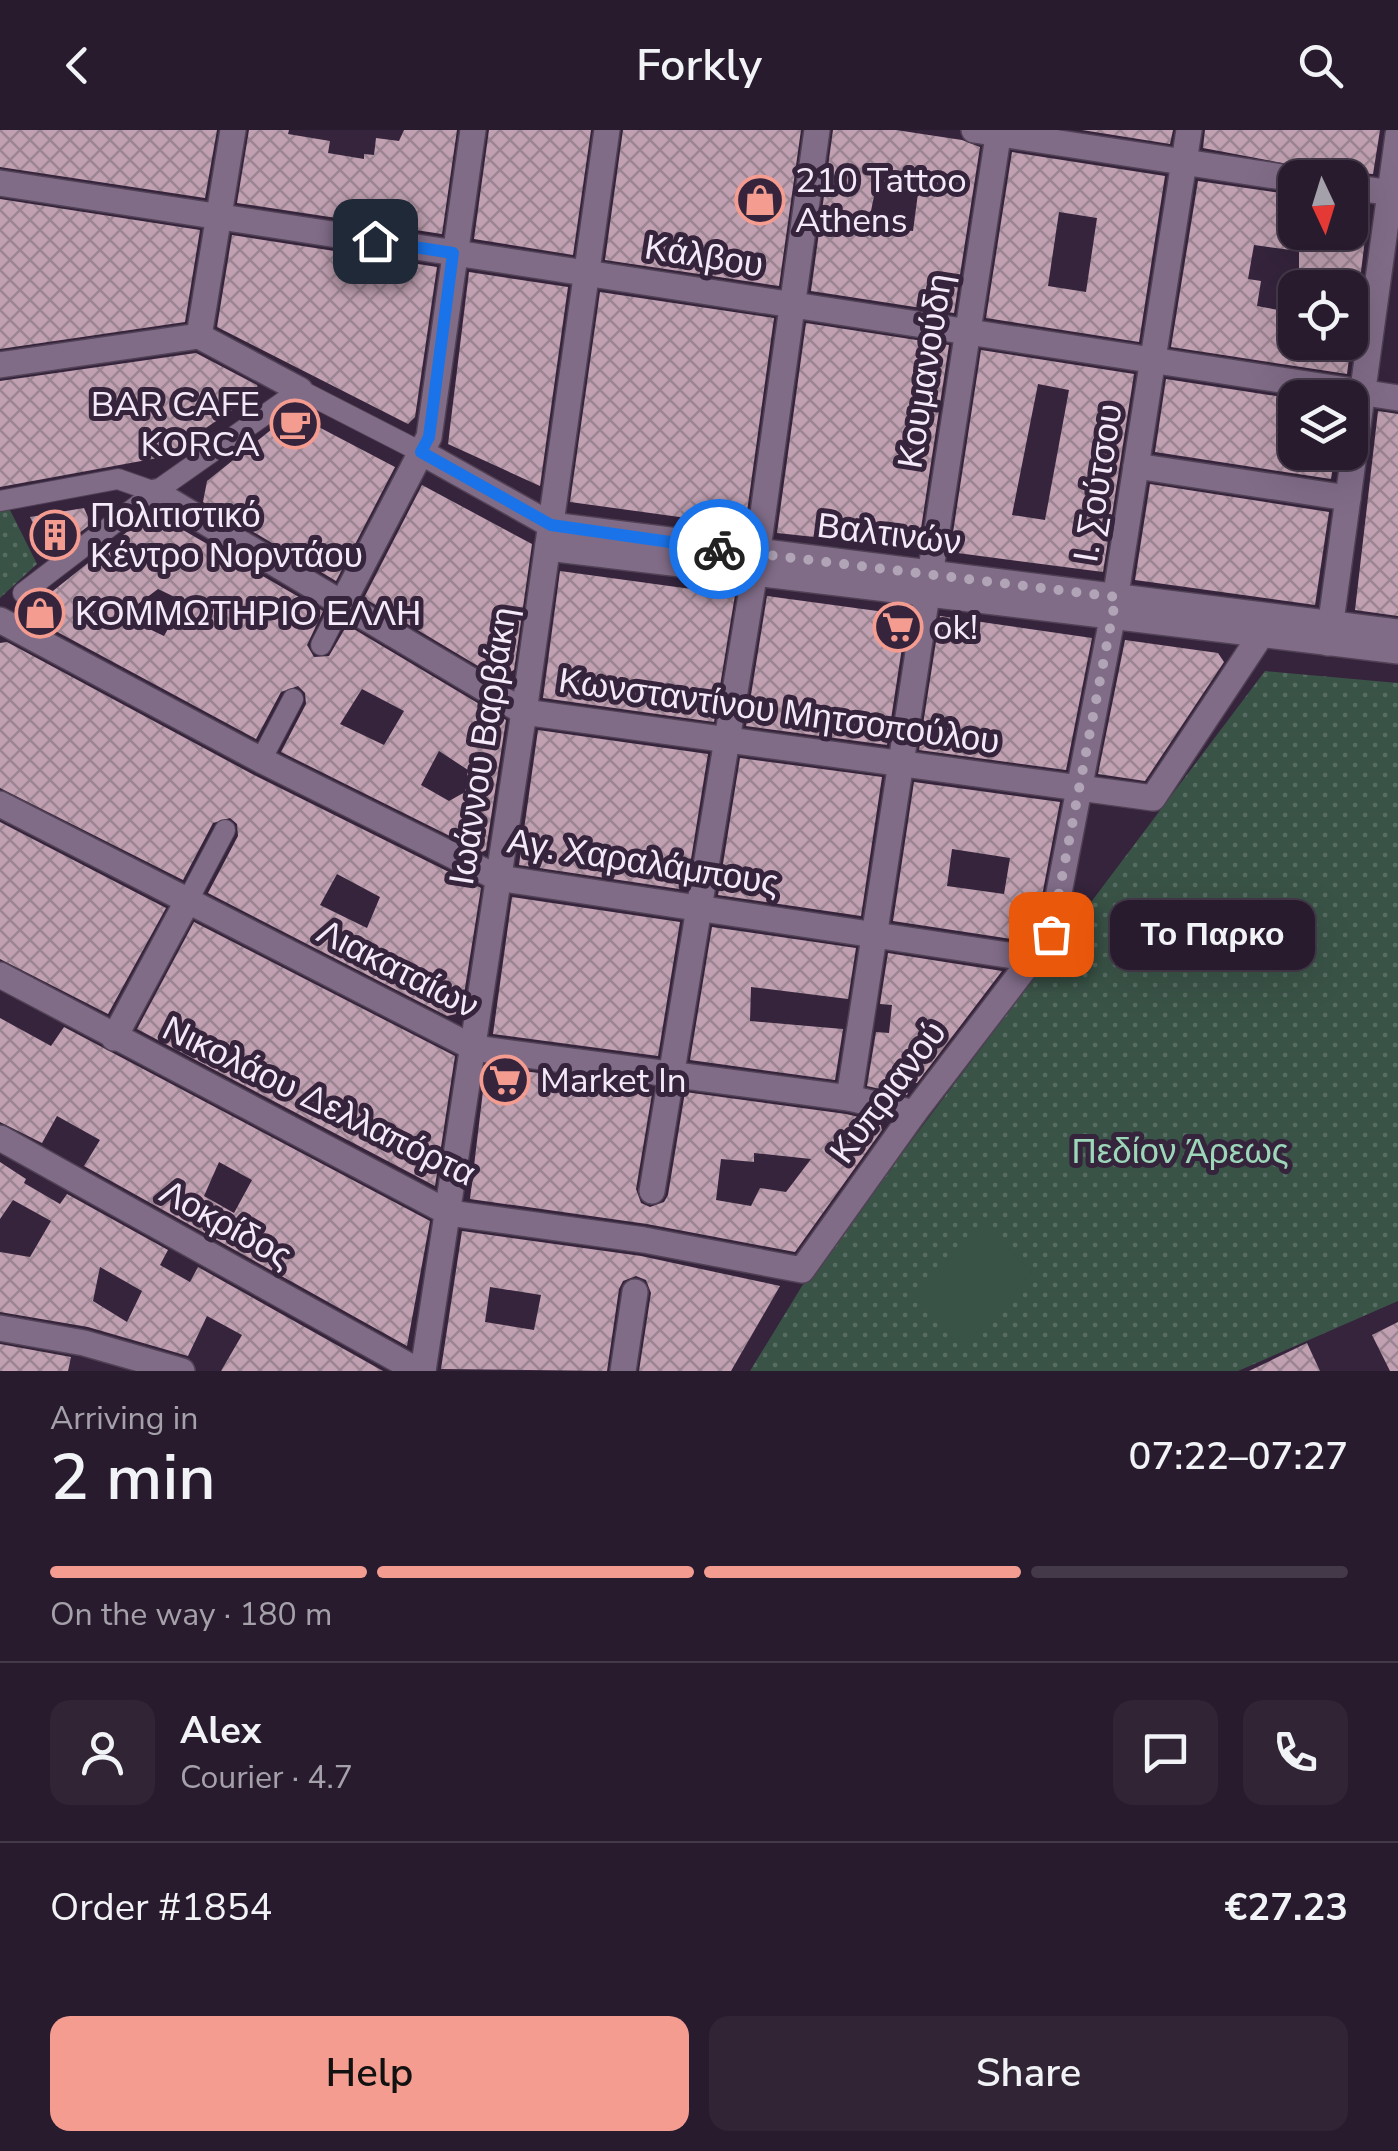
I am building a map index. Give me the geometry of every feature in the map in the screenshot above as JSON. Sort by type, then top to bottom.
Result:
[{"type":"street","points":[[0,365],[199,336],[233,130]]},
{"type":"street","points":[[321,645],[429,437],[473,130]]},
{"type":"street","name":"Ιωάννου Βαρβάκη","points":[[420,1371],[474,1048],[607,130]]},
{"type":"street","points":[[652,1191],[755,566],[817,130]]},
{"type":"street","name":"Ι. Σούτσου","points":[[1034,958],[1051,934],[1081,788],[1114,608],[1189,130]]},
{"type":"street","points":[[990,131],[1278,176]]},
{"type":"street","name":"Κουμανούδη","points":[[849,1098],[967,332],[990,131]]},
{"type":"street","points":[[1364,380],[1394,194],[1398,135]]},
{"type":"street","name":"Κάλβου","points":[[0,183],[1280,380]]},
{"type":"street","points":[[1368,190],[1394,194]]},
{"type":"street","name":"Βαλτινών","points":[[199,336],[421,452],[549,537],[755,566],[1330,633],[1398,651]]},
{"type":"street","points":[[23,593],[155,492],[300,390]]},
{"type":"street","name":"Κάλβου","points":[[1368,394],[1398,398]]},
{"type":"street","points":[[1136,466],[1348,498]]},
{"type":"street","points":[[1330,633],[1352,470]]},
{"type":"street","points":[[0,501],[118,479],[155,492]]},
{"type":"street","name":"Κωνσταντίνου Μητσοπούλου","points":[[155,492],[524,712],[1152,798],[1261,634]]},
{"type":"street","name":"Βαλτινών","points":[[1114,608],[1261,634],[1398,632]]},
{"type":"street","name":"Αγ. Χαραλάμπους","points":[[0,620],[262,760],[498,878],[1034,958]]},
{"type":"street","points":[[262,760],[293,699]]},
{"type":"street","name":"Λιακαταίων","points":[[0,804],[474,1048],[849,1098],[914,1112]]},
{"type":"street","points":[[114,1038],[224,830]]},
{"type":"street","name":"Κυπριανού","points":[[802,1270],[914,1112],[1034,958]]},
{"type":"street","name":"Νικολάου Δελλαπόρτα","points":[[0,974],[449,1213],[644,1240],[802,1270]]},
{"type":"street","name":"Λοκρίδος","points":[[0,1138],[420,1371]]},
{"type":"street","points":[[623,1371],[635,1292]]},
{"type":"street","points":[[0,1328],[84,1343],[182,1371]]},
{"type":"green space","points":[[7,504],[37,564],[0,598],[0,506]]},
{"type":"green space","name":"Πεδίον Άρεως","points":[[1265,671],[1398,683],[1398,1301],[1238,1371],[750,1371],[802,1286]]},
{"type":"green space","points":[[982,1226],[1032,1272],[962,1349],[913,1299]]},
{"type":"building","points":[[0,130],[217,130],[205,198],[0,167]]},
{"type":"building","points":[[249,130],[289,130],[288,134],[330,141],[328,153],[364,159],[364,154],[374,155],[376,138],[399,141],[404,130],[457,130],[442,234],[237,203]]},
{"type":"building","points":[[489,130],[591,130],[573,255],[474,239]]},
{"type":"building","points":[[623,130],[801,130],[779,286],[605,260]]},
{"type":"building","points":[[833,130],[896,130],[962,140],[980,147],[954,313],[811,291]],"holes":[[[876,186],[918,193],[913,231],[868,226]]]},
{"type":"building","points":[[1082,130],[1173,130],[1170,144]]},
{"type":"building","points":[[1205,130],[1380,130],[1373,174],[1368,174],[1368,160],[1278,162],[1203,148]]},
{"type":"building","points":[[1012,152],[1165,176],[1139,342],[986,318]],"holes":[[[1059,212],[1097,218],[1086,292],[1048,286]]]},
{"type":"building","points":[[1198,181],[1278,193],[1278,248],[1254,245],[1248,279],[1261,281],[1257,306],[1278,310],[1278,360],[1349,360],[1347,374],[1171,347]]},
{"type":"building","points":[[0,199],[200,230],[185,322],[0,349]]},
{"type":"building","points":[[232,235],[437,267],[415,417],[408,424],[217,327]]},
{"type":"building","points":[[1292,250],[1364,250],[1361,270],[1299,270],[1299,251]]},
{"type":"building","points":[[469,272],[568,287],[540,486],[448,444]]},
{"type":"building","points":[[600,292],[774,318],[745,526],[570,502]]},
{"type":"building","points":[[806,323],[949,345],[918,548],[777,533]]},
{"type":"building","points":[[981,350],[1134,374],[1103,572],[950,552]],"holes":[[[1038,384],[1069,390],[1045,520],[1012,515]]]},
{"type":"building","points":[[196,353],[257,385],[259,392],[163,457],[0,487],[0,381]]},
{"type":"building","points":[[1166,379],[1278,396],[1278,470],[1332,470],[1331,479],[1155,452]]},
{"type":"building","points":[[1378,411],[1398,414],[1398,616],[1355,610]]},
{"type":"building","points":[[292,413],[395,467],[336,581],[203,502],[207,481]]},
{"type":"building","points":[[1150,484],[1329,512],[1315,605],[1135,580]]},
{"type":"building","points":[[422,485],[532,544],[514,670],[498,678],[364,598]]},
{"type":"building","name":"Πολιτιστικό Κέντρο Νορντάου","points":[[84,508],[91,524],[53,553],[46,550],[30,517]]},
{"type":"building","points":[[152,512],[323,611],[307,645],[314,657],[329,656],[347,625],[506,720],[486,850],[482,852],[281,752],[306,704],[305,693],[298,686],[281,692],[256,739],[24,614]],"holes":[[[158,589],[183,601],[164,636],[122,616]],[[362,689],[404,711],[384,745],[340,724]],[[439,751],[468,770],[465,792],[449,801],[421,785]]]},
{"type":"building","points":[[560,571],[735,595],[714,722],[543,698]]},
{"type":"building","points":[[767,596],[907,615],[887,745],[746,726]]},
{"type":"building","points":[[940,616],[1092,638],[1066,770],[919,750]]},
{"type":"building","points":[[1125,640],[1218,653],[1224,662],[1145,781],[1098,774]]},
{"type":"building","points":[[7,642],[254,775],[481,888],[461,1013],[447,1016],[208,893],[238,836],[237,824],[230,818],[213,823],[183,880],[0,788],[0,643]],"holes":[[[337,874],[380,897],[367,928],[320,905]]]},
{"type":"building","points":[[538,730],[708,754],[686,890],[519,865]]},
{"type":"building","points":[[740,758],[882,777],[861,916],[718,895]]},
{"type":"building","points":[[914,782],[1060,802],[1036,927],[1025,941],[893,921]],"holes":[[[952,849],[1010,858],[1004,894],[947,886]]]},
{"type":"building","points":[[0,822],[166,908],[108,1014],[0,959]]},
{"type":"building","points":[[512,897],[680,922],[658,1056],[493,1034]]},
{"type":"building","points":[[194,922],[455,1056],[435,1186],[137,1029]]},
{"type":"building","points":[[712,927],[856,948],[848,999],[751,987],[750,1021],[843,1029],[835,1080],[690,1060]]},
{"type":"building","points":[[888,953],[1002,971],[917,1083],[912,1082],[907,1095],[867,1086],[876,1032],[889,1033],[892,1005],[880,1004]]},
{"type":"building","points":[[0,1018],[51,1046],[64,1027],[430,1221],[407,1346],[84,1166],[100,1140],[57,1116],[42,1143],[0,1122]],"holes":[[[219,1162],[252,1180],[234,1213],[204,1196]]]},
{"type":"building","points":[[486,1066],[653,1088],[636,1189],[641,1203],[650,1207],[664,1202],[668,1195],[685,1092],[846,1114],[880,1122],[882,1130],[795,1252],[647,1224],[470,1199]],"holes":[[[754,1153],[811,1159],[786,1192],[760,1188],[751,1206],[716,1200],[721,1159],[754,1162]]]},
{"type":"building","points":[[0,1162],[26,1179],[24,1183],[60,1204],[67,1194],[168,1250],[160,1265],[190,1282],[198,1267],[383,1371],[221,1371],[242,1335],[207,1316],[188,1356],[88,1327],[0,1312],[0,1252],[30,1257],[51,1221],[13,1200],[0,1219]],"holes":[[[100,1267],[142,1291],[127,1322],[93,1301]]]},
{"type":"building","points":[[462,1231],[641,1256],[780,1286],[731,1371],[639,1371],[651,1293],[646,1280],[636,1276],[623,1281],[619,1289],[607,1371],[441,1369]],"holes":[[[490,1287],[541,1295],[534,1330],[485,1322]]]},
{"type":"building","points":[[1398,1322],[1398,1371],[1390,1371],[1372,1335]]},
{"type":"building","points":[[1307,1343],[1320,1371],[1249,1371]]},
{"type":"building","points":[[0,1344],[71,1357],[68,1371],[0,1371]]},
{"type":"way so far","points":[[719,549],[1116,597],[1051,934]]},
{"type":"place","name":"210 Tattoo Athens","points":[[760,200]]},
{"type":"place","name":"BAR CAFE KORCA","points":[[295,424]]},
{"type":"place","name":"Πολιτιστικό Κέντρο Νορντάου","points":[[55,535]]},
{"type":"place","name":"ΚΟΜΜΩΤΗΡΙΟ ΕΛΛΗ","points":[[40,613]]},
{"type":"place","name":"ok!","points":[[898,627]]},
{"type":"place","name":"Το Παρκο","points":[[1051,934]]},
{"type":"place","name":"Market In","points":[[505,1080]]},
{"type":"route","points":[[375,241],[453,253],[429,437],[421,452],[551,525],[719,549]]}]
